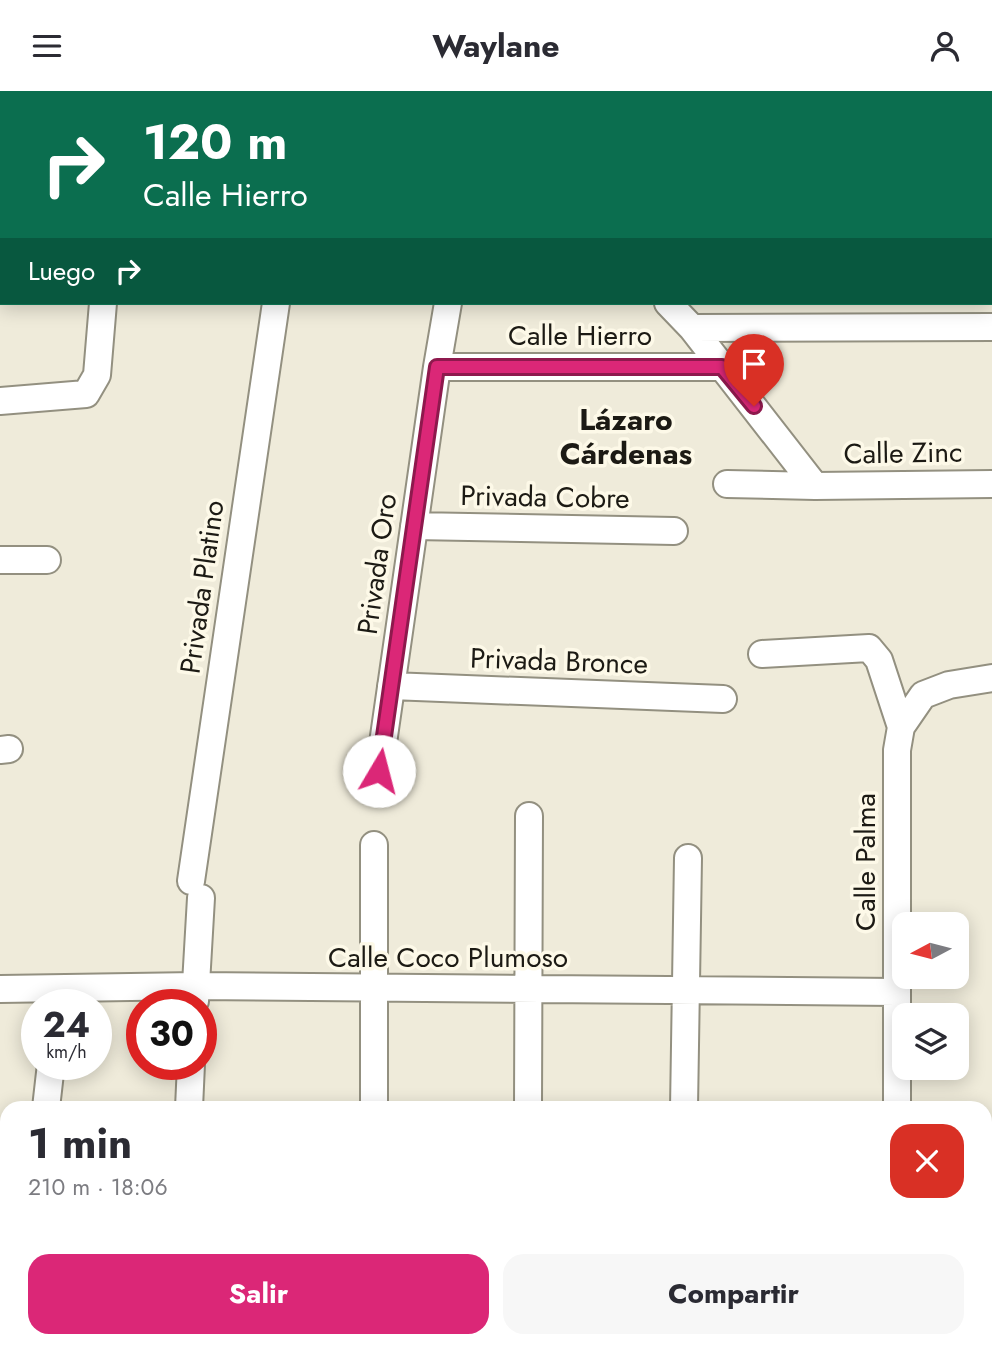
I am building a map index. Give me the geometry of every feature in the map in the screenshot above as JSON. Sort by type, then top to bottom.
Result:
[{"type":"street","points":[[0,401],[86,394],[97,375],[103,305]]},
{"type":"street","name":"Privada Platino","points":[[195,989],[196,890],[276,305]]},
{"type":"street","name":"Privada Oro","points":[[379,771],[448,305]]},
{"type":"street","points":[[670,305],[692,328],[816,486]]},
{"type":"street","points":[[692,328],[992,327]]},
{"type":"street","name":"Calle Hierro","points":[[437,367],[722,367]]},
{"type":"street","name":"Calle Zinc","points":[[727,484],[992,484]]},
{"type":"street","name":"Privada Cobre","points":[[414,526],[674,531]]},
{"type":"street","points":[[0,561],[47,560]]},
{"type":"street","points":[[762,654],[869,648],[879,660],[901,727]]},
{"type":"street","name":"Calle Palma","points":[[897,1101],[897,750],[901,727],[923,695],[949,685],[992,678]]},
{"type":"street","name":"Privada Bronce","points":[[391,686],[723,699]]},
{"type":"street","points":[[528,1101],[529,816]]},
{"type":"street","points":[[374,845],[374,1101]]},
{"type":"street","points":[[684,1101],[688,858]]},
{"type":"street","name":"Calle Coco Plumoso","points":[[217,994],[374,988],[896,992]]},
{"type":"street","name":"Calle Coco Plumoso","points":[[0,989],[21,992]]},
{"type":"street","points":[[47,1101],[49,1080]]},
{"type":"street","points":[[189,1101],[190,1080]]},
{"type":"district","name":"Lázaro Cárdenas","points":[[626,436]]},
{"type":"route","points":[[379,771],[437,367],[722,367],[754,406]]}]
